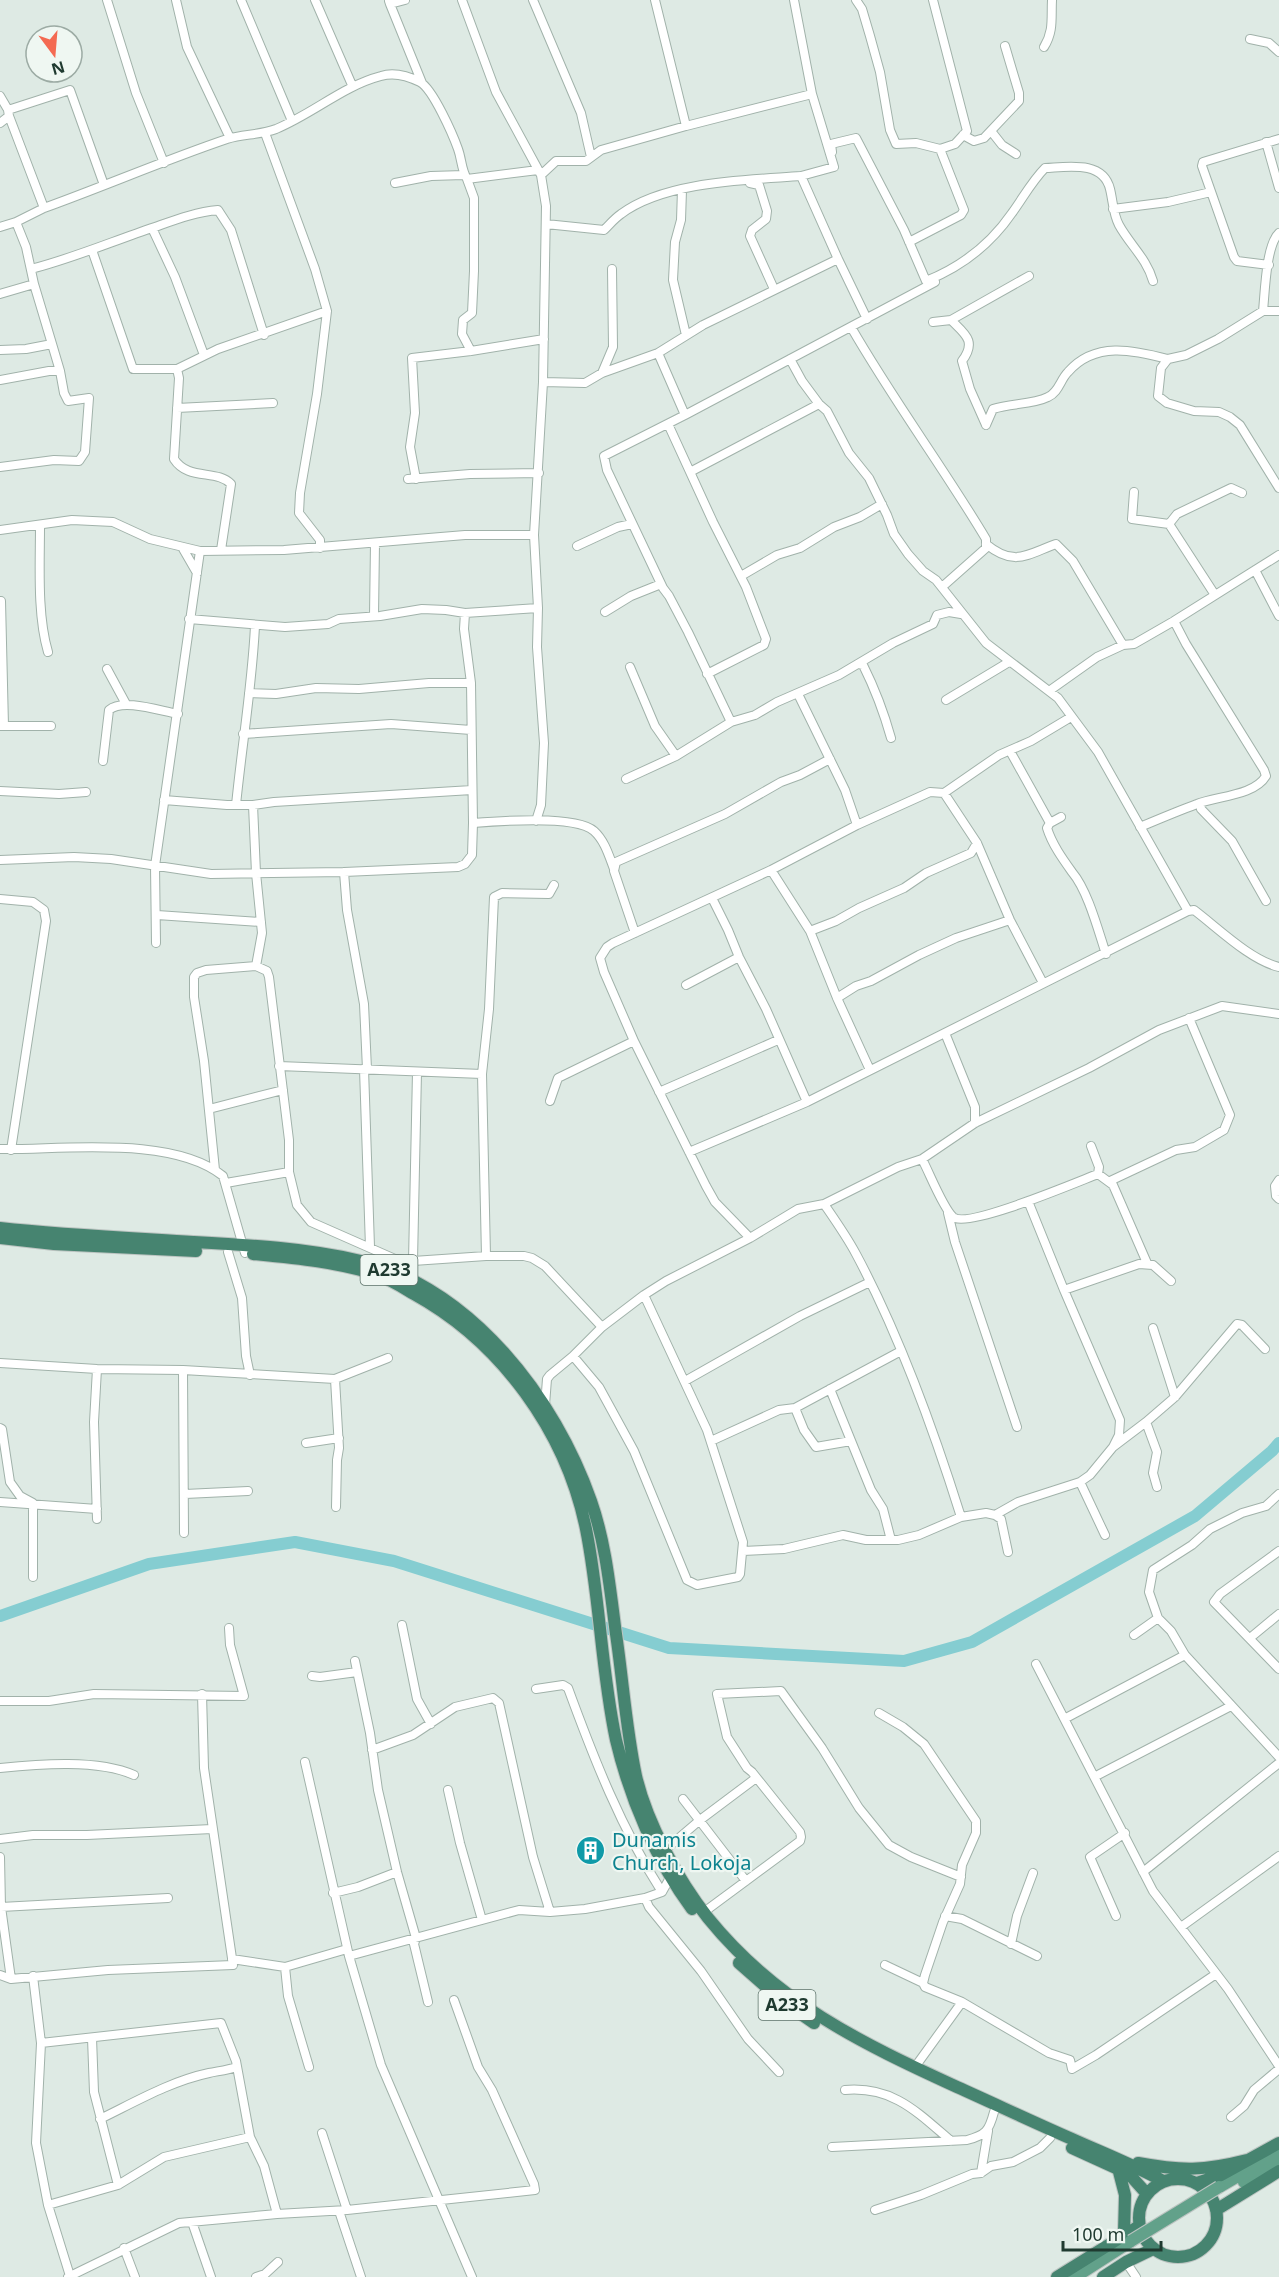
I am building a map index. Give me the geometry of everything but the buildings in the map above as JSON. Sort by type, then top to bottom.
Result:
[{"type":"highway","name":"A233","points":[[0,1228],[244,1249],[310,1252],[360,1261],[399,1274],[434,1294],[467,1317],[499,1348],[545,1405],[575,1460],[591,1503],[604,1549],[637,1779],[656,1830],[704,1912],[784,1997],[859,2041],[1059,2133],[1120,2164],[1147,2194]]},
{"type":"highway","name":"A233","points":[[0,1238],[54,1244],[228,1252],[244,1249],[310,1260],[379,1276],[428,1302],[462,1326],[485,1347],[528,1396],[566,1464],[586,1528],[616,1740],[628,1780],[648,1832],[670,1876],[703,1923],[725,1948],[809,2020],[855,2047],[1050,2138],[1163,2181]]},
{"type":"highway","points":[[1197,2183],[1221,2175],[1279,2143]]},
{"type":"highway","points":[[1131,2240],[1120,2164],[1178,2174],[1197,2183],[1211,2197],[1216,2210],[1217,2224],[1212,2236],[1198,2251],[1179,2257],[1165,2255],[1153,2249],[1144,2238],[1139,2226],[1140,2205],[1147,2194],[1163,2181],[1178,2174],[1247,2160]]},
{"type":"highway","points":[[1216,2210],[1279,2171]]},
{"type":"highway","points":[[1056,2277],[1131,2240],[1139,2226]]},
{"type":"highway","points":[[1103,2277],[1126,2262],[1153,2249]]},
{"type":"main road","points":[[1221,2191],[1279,2152]]},
{"type":"main road","points":[[1075,2277],[1131,2240],[1279,2161]]},
{"type":"main road","points":[[1089,2277],[1131,2240]]},
{"type":"street","points":[[107,0],[136,93],[164,163]]},
{"type":"street","points":[[176,0],[187,47],[230,138]]},
{"type":"street","points":[[241,0],[292,121]]},
{"type":"street","points":[[315,0],[352,85]]},
{"type":"street","points":[[405,0],[389,2],[422,83],[431,94],[458,150],[461,169],[474,198],[474,271],[471,313],[463,320],[462,334],[471,351]]},
{"type":"street","points":[[462,0],[496,92],[539,173],[546,206],[543,382],[534,535],[538,608],[537,647],[544,743],[541,805],[536,821]]},
{"type":"street","points":[[533,0],[581,113],[591,157]]},
{"type":"street","points":[[655,0],[686,126]]},
{"type":"street","points":[[794,0],[812,94],[834,167]]},
{"type":"street","points":[[856,0],[862,9],[870,36],[896,144],[916,143],[940,149],[955,144],[967,131],[933,0]]},
{"type":"street","points":[[1044,47],[1051,37],[1053,28],[1052,0]]},
{"type":"street","points":[[1250,39],[1269,43],[1279,52]]},
{"type":"street","points":[[963,135],[974,141],[984,138],[1019,101],[1019,93],[1005,46]]},
{"type":"street","points":[[0,227],[44,208],[230,138],[265,132],[312,112],[352,85],[383,75],[398,74],[422,83]]},
{"type":"street","points":[[0,123],[8,110],[70,90],[104,185]]},
{"type":"street","points":[[395,183],[431,176],[466,177],[539,173],[556,161],[586,161],[601,150],[812,94]]},
{"type":"street","points":[[0,96],[44,208]]},
{"type":"street","points":[[991,131],[1002,145],[1016,154]]},
{"type":"street","points":[[265,132],[315,269],[327,311],[299,513],[320,540],[320,548]]},
{"type":"street","points":[[834,167],[831,144],[856,138],[909,242],[926,281],[950,271],[984,247],[1011,216],[1045,168],[1086,166],[1098,173],[1109,186],[1118,225],[1150,268],[1153,281]]},
{"type":"street","points":[[1269,265],[1237,261],[1202,166],[1203,162],[1279,139]]},
{"type":"street","points":[[1266,142],[1279,188]]},
{"type":"street","points":[[909,242],[961,214],[964,210],[964,205],[940,149]]},
{"type":"street","points":[[546,224],[604,230],[621,214],[638,204],[662,195],[721,182],[801,176],[834,167]]},
{"type":"street","points":[[801,176],[867,319]]},
{"type":"street","points":[[721,182],[747,182],[759,185],[767,211],[766,219],[752,230],[750,236],[774,290]]},
{"type":"street","points":[[682,190],[681,220],[675,242],[673,280],[686,335]]},
{"type":"street","points":[[1113,209],[1168,202],[1211,192]]},
{"type":"street","points":[[32,269],[66,260],[204,211],[218,210],[231,230],[264,335]]},
{"type":"street","points":[[0,467],[54,460],[80,461],[84,452],[89,398],[68,401],[64,393],[60,371],[34,284],[32,269],[16,222]]},
{"type":"street","points":[[152,228],[175,277],[204,355]]},
{"type":"street","points":[[1279,233],[1275,236],[1269,265],[1271,311],[1279,318]]},
{"type":"street","points":[[92,250],[133,369],[177,369],[204,355],[327,311]]},
{"type":"street","points":[[543,382],[585,383],[602,373],[658,353],[686,335],[838,259]]},
{"type":"street","points":[[602,373],[613,347],[612,269]]},
{"type":"street","points":[[933,321],[951,320],[1029,276]]},
{"type":"street","points":[[731,722],[712,679],[707,674],[688,632],[661,584],[610,478],[604,456],[852,327],[925,286],[943,279]]},
{"type":"street","points":[[0,294],[34,284]]},
{"type":"street","points":[[951,320],[966,335],[970,345],[969,352],[962,361],[986,425],[993,409],[1049,397],[1059,388],[1072,367],[1087,358],[1111,350],[1133,350],[1168,359],[1186,355],[1271,311]]},
{"type":"street","points":[[852,327],[882,380],[933,453],[986,539],[986,548],[942,587]]},
{"type":"street","points":[[538,473],[470,474],[412,479],[410,447],[415,413],[412,358],[544,339]]},
{"type":"street","points":[[0,350],[26,349],[51,344]]},
{"type":"street","points":[[658,353],[685,415]]},
{"type":"street","points":[[790,359],[802,381],[827,411],[849,453],[869,478],[899,541],[923,571],[942,587],[986,643],[1058,698],[1098,752],[1188,911]]},
{"type":"street","points":[[1168,359],[1161,368],[1158,396],[1167,403],[1194,411],[1219,412],[1230,417],[1240,425],[1279,488]]},
{"type":"street","points":[[177,369],[179,378],[174,453],[177,464],[191,472],[226,479],[231,484],[221,550]]},
{"type":"street","points":[[0,380],[60,371]]},
{"type":"street","points":[[177,408],[273,403]]},
{"type":"street","points":[[690,472],[819,404]]},
{"type":"street","points":[[668,424],[741,576],[766,639],[764,645],[707,674]]},
{"type":"street","points":[[1169,524],[1177,514],[1231,488],[1242,493]]},
{"type":"street","points":[[1134,492],[1132,519],[1169,524],[1215,595]]},
{"type":"street","points":[[741,576],[777,555],[800,548],[834,527],[860,517],[882,504]]},
{"type":"street","points":[[0,530],[72,520],[113,522],[142,536],[182,548],[200,550],[284,550],[465,535],[534,535]]},
{"type":"street","points":[[577,546],[618,527],[632,524]]},
{"type":"street","points":[[40,526],[40,584],[48,652]]},
{"type":"street","points":[[374,616],[375,543]]},
{"type":"street","points":[[986,544],[999,555],[1008,558],[1020,558],[1056,544],[1073,561],[1123,645]]},
{"type":"street","points":[[182,548],[197,573]]},
{"type":"street","points":[[156,943],[155,866],[200,550]]},
{"type":"street","points":[[1049,691],[1097,657],[1123,645],[1134,644],[1279,555]]},
{"type":"street","points":[[1255,570],[1279,616]]},
{"type":"street","points":[[605,612],[631,596],[661,584]]},
{"type":"street","points":[[944,614],[949,597]]},
{"type":"street","points":[[2,601],[2,726],[51,726]]},
{"type":"street","points":[[189,619],[285,627],[328,624],[339,619],[422,609],[465,613],[538,608]]},
{"type":"street","points":[[626,779],[676,756],[731,722],[755,715],[859,664],[893,643],[933,624],[937,615],[949,612],[961,614]]},
{"type":"street","points":[[0,860],[74,857],[211,874],[344,872],[458,867],[465,864],[472,855],[473,823],[471,682],[465,613]]},
{"type":"street","points":[[1140,827],[1200,803],[1244,791],[1255,786],[1266,776],[1174,621]]},
{"type":"street","points":[[236,805],[253,663],[255,626]]},
{"type":"street","points":[[946,700],[1009,662]]},
{"type":"street","points":[[859,664],[863,665],[870,678],[885,713],[891,738]]},
{"type":"street","points":[[630,667],[656,726],[676,756]]},
{"type":"street","points":[[107,669],[126,704]]},
{"type":"street","points":[[249,693],[276,694],[316,688],[359,689],[471,682]]},
{"type":"street","points":[[798,694],[830,759],[857,825]]},
{"type":"street","points":[[103,761],[110,710],[114,705],[126,704],[178,714]]},
{"type":"street","points":[[750,1239],[716,1202],[689,1152],[634,1041],[600,958],[607,947],[771,870],[857,825],[930,792],[944,793],[988,762],[1071,717]]},
{"type":"street","points":[[243,734],[391,724],[471,730]]},
{"type":"street","points":[[1010,751],[1050,823]]},
{"type":"street","points":[[614,870],[616,862],[725,814],[781,782],[830,759]]},
{"type":"street","points":[[0,790],[59,794],[86,792]]},
{"type":"street","points":[[164,800],[253,805],[472,790]]},
{"type":"street","points":[[944,793],[977,843],[1010,920],[1043,983]]},
{"type":"street","points":[[1200,803],[1201,809],[1232,841],[1266,901]]},
{"type":"street","points":[[253,805],[262,933],[256,966]]},
{"type":"street","points":[[1061,817],[1050,823],[1047,828],[1050,837],[1082,890],[1095,919],[1106,954]]},
{"type":"street","points":[[473,823],[536,821],[584,825],[595,831],[604,842],[635,933]]},
{"type":"street","points":[[810,931],[836,921],[904,888],[926,873],[971,853],[977,843]]},
{"type":"street","points":[[971,853],[983,857]]},
{"type":"street","points":[[771,870],[810,931],[870,1071]]},
{"type":"street","points":[[344,872],[346,910],[364,1005],[370,1247]]},
{"type":"street","points":[[486,1256],[482,1074],[489,1009],[494,897],[502,893],[549,894],[554,885]]},
{"type":"street","points":[[711,898],[766,1009],[807,1102]]},
{"type":"street","points":[[0,899],[33,902],[44,910],[46,921],[11,1149]]},
{"type":"street","points":[[689,1152],[807,1102],[1188,911],[1194,910],[1264,963],[1279,967]]},
{"type":"street","points":[[157,915],[261,922]]},
{"type":"street","points":[[837,998],[856,986],[871,981],[956,938],[1010,920]]},
{"type":"street","points":[[686,985],[739,957]]},
{"type":"street","points":[[215,1170],[194,997],[194,977],[197,973],[206,970],[256,966],[267,971],[269,977],[289,1140],[289,1172],[297,1205],[304,1216],[311,1222],[395,1259],[413,1261],[524,1256],[538,1261],[602,1327]]},
{"type":"street","points":[[545,1405],[547,1379],[602,1327],[666,1281],[750,1239],[798,1209],[824,1204],[898,1167],[922,1159],[975,1123],[1089,1068],[1159,1030],[1222,1006],[1279,1014]]},
{"type":"street","points":[[1110,1181],[1176,1150],[1195,1147],[1224,1130],[1230,1115],[1189,1018]]},
{"type":"street","points":[[945,1033],[975,1107],[975,1123]]},
{"type":"street","points":[[659,1092],[778,1040]]},
{"type":"street","points":[[550,1101],[558,1078],[634,1041]]},
{"type":"street","points":[[279,1066],[482,1074]]},
{"type":"street","points":[[413,1261],[417,1072]]},
{"type":"street","points":[[209,1109],[283,1090]]},
{"type":"street","points":[[1091,1146],[1099,1167],[1098,1173]]},
{"type":"street","points":[[0,1149],[147,1150],[166,1152],[215,1170],[223,1176],[226,1183],[244,1249]]},
{"type":"street","points":[[922,1159],[948,1212],[955,1242],[1017,1427]]},
{"type":"street","points":[[226,1183],[289,1172]]},
{"type":"street","points":[[1098,1173],[1113,1185],[1147,1263]]},
{"type":"street","points":[[948,1212],[957,1220],[966,1220],[1028,1201],[1098,1173]]},
{"type":"street","points":[[1279,1180],[1275,1186],[1276,1196],[1279,1199]]},
{"type":"street","points":[[995,1515],[1018,1502],[1080,1482],[1090,1475],[1113,1447],[1119,1435],[1120,1420],[1028,1201]]},
{"type":"street","points":[[824,1204],[855,1252],[901,1352],[922,1404],[961,1517]]},
{"type":"street","points":[[228,1252],[242,1298],[246,1356],[250,1375]]},
{"type":"street","points":[[1064,1290],[1147,1263],[1159,1269],[1171,1281]]},
{"type":"street","points":[[686,1381],[800,1316],[870,1282]]},
{"type":"street","points":[[573,1356],[599,1387],[634,1451],[687,1580],[697,1585],[738,1577],[741,1574],[743,1542],[711,1441],[686,1381],[644,1295]]},
{"type":"street","points":[[1113,1447],[1175,1397],[1238,1324],[1242,1325],[1266,1348]]},
{"type":"street","points":[[1153,1328],[1175,1397]]},
{"type":"street","points":[[711,1441],[768,1414],[795,1408],[901,1352]]},
{"type":"street","points":[[0,1363],[335,1379],[388,1358]]},
{"type":"street","points":[[97,1369],[94,1422],[97,1519]]},
{"type":"street","points":[[183,1370],[184,1533]]},
{"type":"street","points":[[335,1379],[339,1438],[336,1507]]},
{"type":"street","points":[[830,1389],[871,1490],[883,1509],[891,1540]]},
{"type":"street","points":[[795,1408],[804,1430],[816,1448],[851,1440]]},
{"type":"street","points":[[1146,1422],[1157,1452],[1153,1473],[1157,1487]]},
{"type":"street","points":[[0,1428],[3,1429],[10,1482],[20,1496],[33,1503]]},
{"type":"street","points":[[306,1443],[339,1438]]},
{"type":"street","points":[[1080,1482],[1105,1535]]},
{"type":"street","points":[[185,1494],[248,1491]]},
{"type":"street","points":[[1279,1494],[1266,1506],[1242,1513],[1210,1528],[1192,1545],[1153,1570],[1149,1592],[1158,1618],[1171,1631],[1185,1655],[1279,1757]]},
{"type":"street","points":[[0,1502],[97,1509]]},
{"type":"street","points":[[33,1503],[33,1577]]},
{"type":"street","points":[[742,1551],[784,1549],[843,1535],[866,1540],[891,1540],[919,1535],[961,1517],[986,1513],[1001,1519],[1008,1552]]},
{"type":"street","points":[[1279,1551],[1220,1594],[1214,1602],[1279,1669]]},
{"type":"street","points":[[1250,1638],[1279,1614]]},
{"type":"street","points":[[1134,1635],[1158,1618]]},
{"type":"street","points":[[402,1625],[417,1699],[431,1724]]},
{"type":"street","points":[[0,1701],[49,1701],[94,1694],[244,1696],[230,1645],[229,1628]]},
{"type":"street","points":[[1066,1718],[1185,1655]]},
{"type":"street","points":[[355,1661],[378,1790],[397,1872],[416,1938],[414,1944],[428,2002]]},
{"type":"street","points":[[1036,1664],[1096,1776],[1143,1872],[1163,1905],[1216,1974],[1279,2065],[1254,2090],[1244,2106],[1231,2117]]},
{"type":"street","points":[[312,1676],[357,1672]]},
{"type":"street","points":[[536,1689],[563,1684],[568,1688],[598,1767],[626,1830],[662,1892]]},
{"type":"street","points":[[704,1912],[800,1841],[801,1837],[800,1832],[747,1768],[727,1737],[717,1694],[781,1691],[822,1748],[859,1809],[889,1845],[911,1857],[961,1877]]},
{"type":"street","points":[[0,1975],[11,1978],[108,1970],[233,1965],[204,1768],[202,1694]]},
{"type":"street","points":[[372,1750],[406,1738],[455,1707],[493,1698],[499,1703],[533,1857],[550,1912]]},
{"type":"street","points":[[1096,1776],[1231,1706]]},
{"type":"street","points":[[879,1713],[903,1727],[924,1744],[976,1821],[976,1833],[962,1865],[961,1877],[945,1916],[923,1983]]},
{"type":"street","points":[[305,1762],[333,1893],[381,2065],[472,2277]]},
{"type":"street","points":[[1143,1872],[1279,1763]]},
{"type":"street","points":[[0,1768],[54,1764],[74,1765],[122,1770],[134,1775]]},
{"type":"street","points":[[666,1849],[756,1778]]},
{"type":"street","points":[[448,1790],[460,1843],[482,1920]]},
{"type":"street","points":[[683,1799],[746,1881]]},
{"type":"street","points":[[0,1839],[33,1835],[87,1835],[212,1828]]},
{"type":"street","points":[[1116,1917],[1090,1857],[1125,1833]]},
{"type":"street","points":[[0,1857],[1,1907],[11,1978]]},
{"type":"street","points":[[1181,1927],[1278,1859]]},
{"type":"street","points":[[333,1893],[358,1887],[397,1872]]},
{"type":"street","points":[[1011,1944],[1017,1916],[1033,1873]]},
{"type":"street","points":[[232,1959],[285,1967],[416,1938],[519,1910],[550,1912],[585,1909],[645,1898],[662,1892],[670,1876]]},
{"type":"street","points":[[1,1907],[168,1898]]},
{"type":"street","points":[[645,1898],[649,1907],[701,1971],[748,2039],[779,2072]]},
{"type":"street","points":[[945,1916],[962,1919],[1037,1956]]},
{"type":"street","points":[[885,1965],[923,1983],[925,1987],[962,2002],[1049,2053],[1070,2060],[1072,2069],[1216,1974]]},
{"type":"street","points":[[285,1967],[288,1996],[309,2067]]},
{"type":"street","points":[[33,1976],[40,2043],[36,2143],[48,2205],[69,2277],[179,2223],[277,2214],[343,2211],[535,2190],[492,2090],[471,2052],[454,2000]]},
{"type":"street","points":[[915,2067],[962,2002]]},
{"type":"street","points":[[40,2043],[221,2024],[237,2067],[250,2137],[264,2166],[277,2214]]},
{"type":"street","points":[[92,2038],[94,2092],[118,2185]]},
{"type":"street","points":[[100,2119],[178,2084],[237,2067]]},
{"type":"street","points":[[845,2090],[862,2088],[898,2099],[951,2141]]},
{"type":"street","points":[[981,2173],[988,2131],[994,2112]]},
{"type":"street","points":[[832,2147],[951,2141],[979,2137],[988,2131]]},
{"type":"street","points":[[322,2133],[361,2277]]},
{"type":"street","points":[[48,2205],[118,2185],[164,2157],[250,2137]]},
{"type":"street","points":[[874,2210],[921,2195],[972,2174],[981,2173],[991,2166],[1012,2162],[1040,2148],[1050,2138]]},
{"type":"street","points":[[192,2222],[211,2277]]},
{"type":"street","points":[[124,2248],[135,2277]]},
{"type":"street","points":[[256,2277],[265,2274],[278,2262]]},
{"type":"street","points":[[1126,2262],[1136,2277]]},
{"type":"waterway","points":[[0,1616],[149,1564],[295,1542],[394,1561],[669,1648],[904,1661],[972,1642],[1195,1516],[1279,1443]]},
{"type":"place","name":"Dunamis Church, Lokoja","points":[[591,1851]]}]
